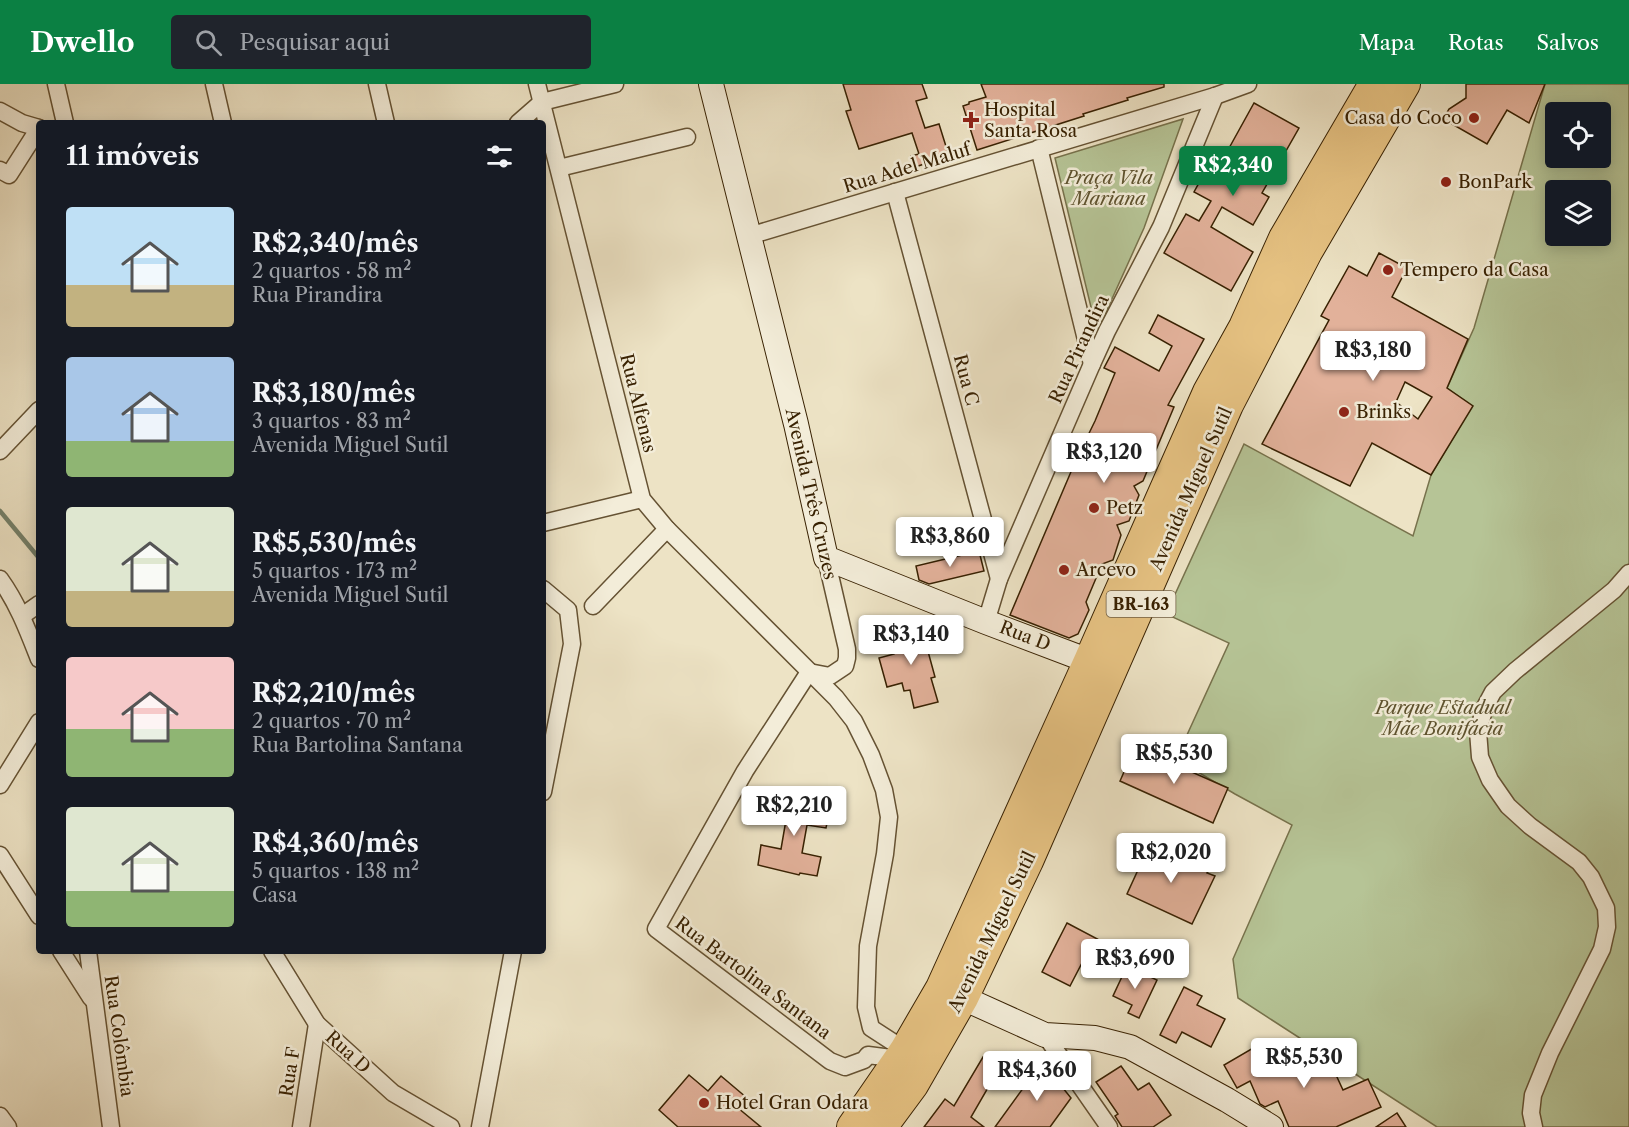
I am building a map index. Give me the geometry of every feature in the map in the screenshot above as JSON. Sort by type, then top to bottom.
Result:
[{"type":"highway","name":"Avenida Miguel Sutil","points":[[852,1127],[902,1054],[941,988],[1208,392],[1244,327],[1284,238],[1374,84]]},
{"type":"highway","name":"Avenida Miguel Sutil","points":[[882,1127],[913,1085],[963,998],[1028,861],[1228,405],[1307,252],[1405,84]]},
{"type":"street","points":[[56,84],[64,120]]},
{"type":"street","points":[[214,84],[222,120]]},
{"type":"street","points":[[377,84],[385,120]]},
{"type":"street","name":"Rua Alfenas","points":[[537,84],[642,499],[667,529],[809,672]]},
{"type":"street","points":[[521,120],[542,102],[615,84]]},
{"type":"street","name":"Avenida Três Cruzes","points":[[711,84],[796,424],[847,649],[845,666],[830,676],[809,672]]},
{"type":"street","name":"Rua Adel Maluf","points":[[749,236],[1215,96],[1248,84]]},
{"type":"street","name":"Rua Pirandira","points":[[986,622],[999,579],[1092,364],[1161,227],[1215,96]]},
{"type":"street","points":[[0,111],[22,123],[36,127]]},
{"type":"street","points":[[3,177],[36,132]]},
{"type":"street","points":[[559,168],[687,137]]},
{"type":"street","points":[[1039,148],[1092,364]]},
{"type":"street","name":"Rua C","points":[[895,192],[999,579]]},
{"type":"street","points":[[0,451],[36,413]]},
{"type":"street","points":[[546,522],[642,499]]},
{"type":"street","points":[[593,606],[667,529]]},
{"type":"street","name":"Rua D","points":[[826,558],[1089,661]]},
{"type":"street","points":[[1534,1127],[1533,1095],[1550,1053],[1602,949],[1607,927],[1606,908],[1591,877],[1579,862],[1530,826],[1509,806],[1490,780],[1480,757],[1478,731],[1485,707],[1493,692],[1614,590],[1629,573]]},
{"type":"street","points":[[0,579],[12,596],[36,651]]},
{"type":"street","points":[[546,592],[568,610],[572,644],[546,777]]},
{"type":"street","points":[[22,616],[36,606]]},
{"type":"street","points":[[809,672],[836,698],[854,721],[884,790],[889,817],[885,854],[868,946],[866,1007],[872,1028],[868,1055]]},
{"type":"street","name":"Rua Bartolina Santana","points":[[809,672],[745,771],[656,929],[830,1061],[845,1067],[864,1060],[868,1055],[902,1054]]},
{"type":"street","points":[[0,785],[36,727]]},
{"type":"street","points":[[0,855],[36,911]]},
{"type":"street","points":[[63,954],[95,1003]]},
{"type":"street","name":"Rua Colômbia","points":[[88,954],[111,1127]]},
{"type":"street","name":"Rua D","points":[[274,954],[317,1024],[393,1093],[451,1127]]},
{"type":"street","points":[[480,1127],[512,954]]},
{"type":"street","points":[[963,998],[1045,1035],[1095,1038],[1130,1047],[1271,1127]]},
{"type":"street","name":"Rua F","points":[[301,1127],[317,1024]]},
{"type":"street","points":[[872,1028],[902,1054]]},
{"type":"street","points":[[1045,1035],[1110,1127]]},
{"type":"street","points":[[0,1116],[8,1127]]},
{"type":"green space","name":"Parque Estadual Mãe Bonifácia","points":[[1545,84],[1629,84],[1629,1127],[1437,1127],[1238,998],[1233,959],[1292,825],[1176,759],[1229,643],[1166,614],[1244,444],[1413,536],[1431,475],[1472,406],[1447,388],[1474,328]]},
{"type":"green space","name":"Praça Vila Mariana","points":[[1183,119],[1144,228],[1097,332],[1055,158]]},
{"type":"building","points":[[843,84],[922,84],[927,98],[916,101],[925,128],[939,124],[949,156],[915,167],[911,156],[919,154],[912,133],[859,149],[846,111],[851,110]]},
{"type":"building","points":[[981,84],[1164,84],[1164,87],[1127,98],[1128,100],[1083,114],[1084,116],[977,150],[963,106],[986,97]]},
{"type":"building","points":[[1466,84],[1545,84],[1529,123],[1507,110],[1487,144],[1445,120],[1449,109],[1466,98]]},
{"type":"building","points":[[1254,103],[1299,128],[1262,193],[1269,197],[1253,225],[1222,207],[1211,227],[1253,252],[1231,291],[1164,253],[1186,214],[1199,221],[1211,201],[1194,192],[1210,163],[1218,168]]},
{"type":"building","points":[[1379,253],[1407,268],[1392,297],[1468,339],[1447,388],[1473,406],[1431,475],[1372,443],[1350,486],[1262,444],[1329,320],[1321,316],[1349,266],[1367,276]],"holes":[[[1405,382],[1432,397],[1418,419],[1396,402]]]},
{"type":"building","points":[[1158,315],[1204,339],[1168,405],[1174,407],[1143,481],[1134,486],[1139,495],[1129,521],[1117,525],[1121,535],[1113,560],[1102,564],[1086,602],[1089,610],[1078,634],[1069,638],[1010,615],[1115,373],[1104,368],[1115,347],[1159,371],[1172,346],[1149,333]]},
{"type":"building","points":[[979,551],[984,571],[929,584],[919,580],[916,566]]},
{"type":"building","points":[[916,621],[923,645],[926,644],[935,677],[931,678],[938,702],[914,708],[910,690],[904,691],[902,683],[887,687],[879,658],[894,654],[892,647],[898,645],[893,627]]},
{"type":"building","points":[[1135,747],[1228,788],[1213,823],[1120,781]]},
{"type":"building","points":[[771,797],[830,809],[826,828],[807,825],[802,853],[821,857],[817,876],[800,873],[799,875],[758,865],[761,845],[781,849],[786,820],[767,817]]},
{"type":"building","points":[[1149,846],[1174,858],[1175,855],[1209,870],[1207,873],[1215,876],[1192,924],[1127,894]]},
{"type":"building","points":[[1067,923],[1105,943],[1093,968],[1082,963],[1070,986],[1042,972]]},
{"type":"building","points":[[1127,966],[1157,980],[1139,1018],[1128,1013],[1132,1005],[1113,996]]},
{"type":"building","points":[[1184,987],[1202,996],[1197,1005],[1225,1019],[1211,1047],[1182,1032],[1176,1043],[1160,1035]]},
{"type":"building","points":[[1260,1044],[1275,1071],[1324,1049],[1343,1090],[1368,1079],[1381,1107],[1336,1127],[1289,1127],[1278,1101],[1265,1107],[1260,1104],[1250,1081],[1237,1088],[1224,1065]]},
{"type":"building","points":[[983,1057],[1000,1067],[971,1117],[984,1127],[924,1127],[945,1099],[954,1106]]},
{"type":"building","points":[[1042,1062],[1071,1098],[1050,1127],[995,1127]]},
{"type":"building","points":[[1121,1066],[1138,1090],[1149,1083],[1171,1115],[1153,1127],[1122,1127],[1115,1116],[1118,1114],[1096,1082]]},
{"type":"building","name":"Hotel Gran Odara","points":[[689,1075],[708,1091],[721,1076],[747,1098],[738,1108],[761,1127],[678,1127],[659,1110]]},
{"type":"building","points":[[1397,1113],[1406,1127],[1376,1127]]},
{"type":"waterway","points":[[0,511],[36,554]]},
{"type":"place","name":"Casa do Coco","points":[[1474,118]]},
{"type":"place","name":"Hospital Santa Rosa","points":[[971,120]]},
{"type":"place","name":"BonPark","points":[[1446,182]]},
{"type":"place","name":"Tempero da Casa","points":[[1388,270]]},
{"type":"place","name":"Brinks","points":[[1344,412]]},
{"type":"place","name":"Petz","points":[[1094,508]]},
{"type":"place","name":"Arcevo","points":[[1064,570]]},
{"type":"place","name":"Hotel Gran Odara","points":[[704,1103]]}]
